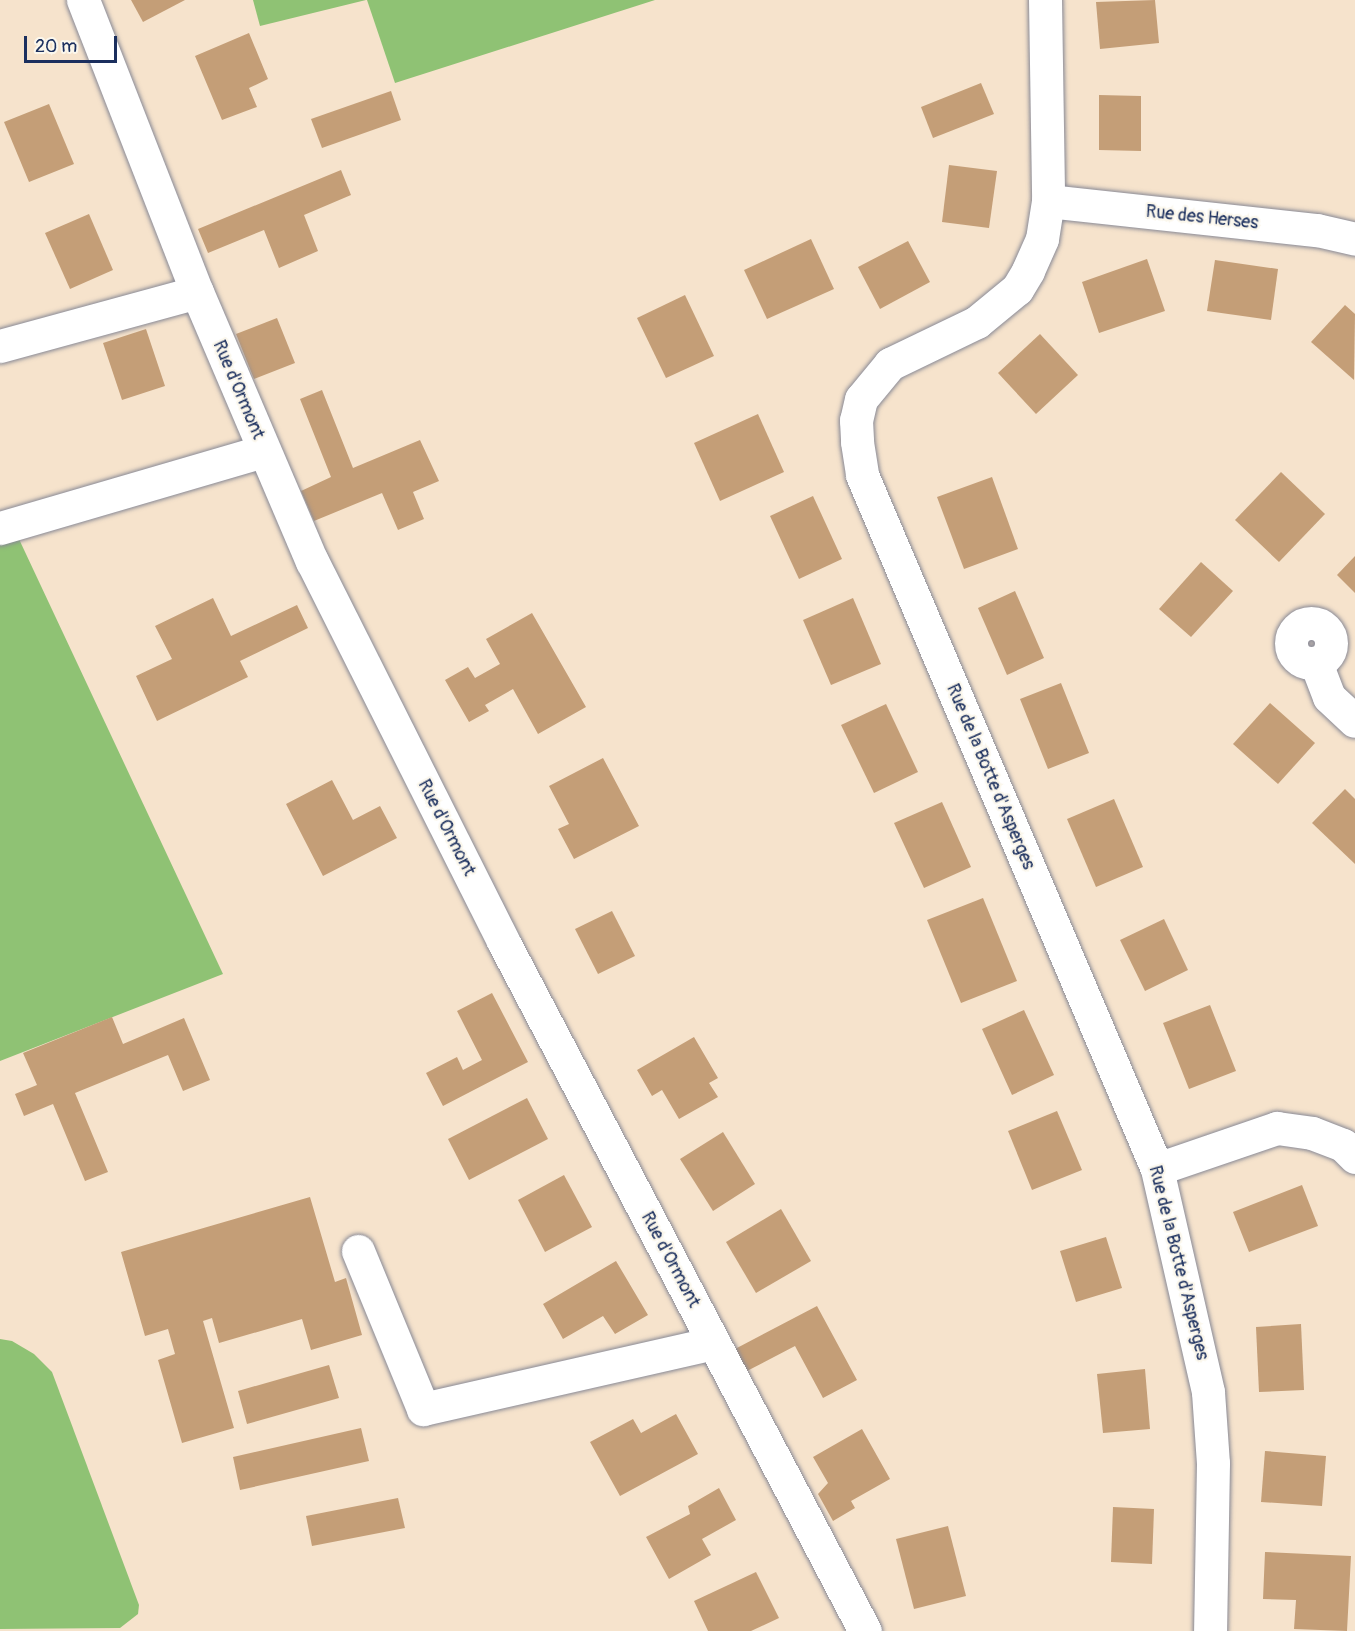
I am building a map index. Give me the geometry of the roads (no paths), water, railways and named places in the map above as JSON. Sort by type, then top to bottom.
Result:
[{"type":"street","name":"Rue d'Ormont","points":[[82,0],[197,292],[263,451],[369,677],[865,1631]]},
{"type":"street","name":"Rue de la Botte d'Asperges","points":[[1045,0],[1048,201],[1042,239],[1017,290],[977,322],[890,364],[861,399],[856,420],[857,441],[862,475],[1156,1169],[1208,1392],[1213,1463],[1210,1631]]},
{"type":"street","name":"Rue des Herses","points":[[1048,201],[1317,230],[1355,239]]},
{"type":"street","points":[[0,346],[197,292]]},
{"type":"street","points":[[0,528],[263,451]]},
{"type":"street","points":[[1316,663],[1329,697],[1355,721]]},
{"type":"street","points":[[1156,1169],[1278,1128],[1312,1133],[1343,1146],[1355,1157]]},
{"type":"street","points":[[358,1251],[423,1408],[714,1344]]}]
